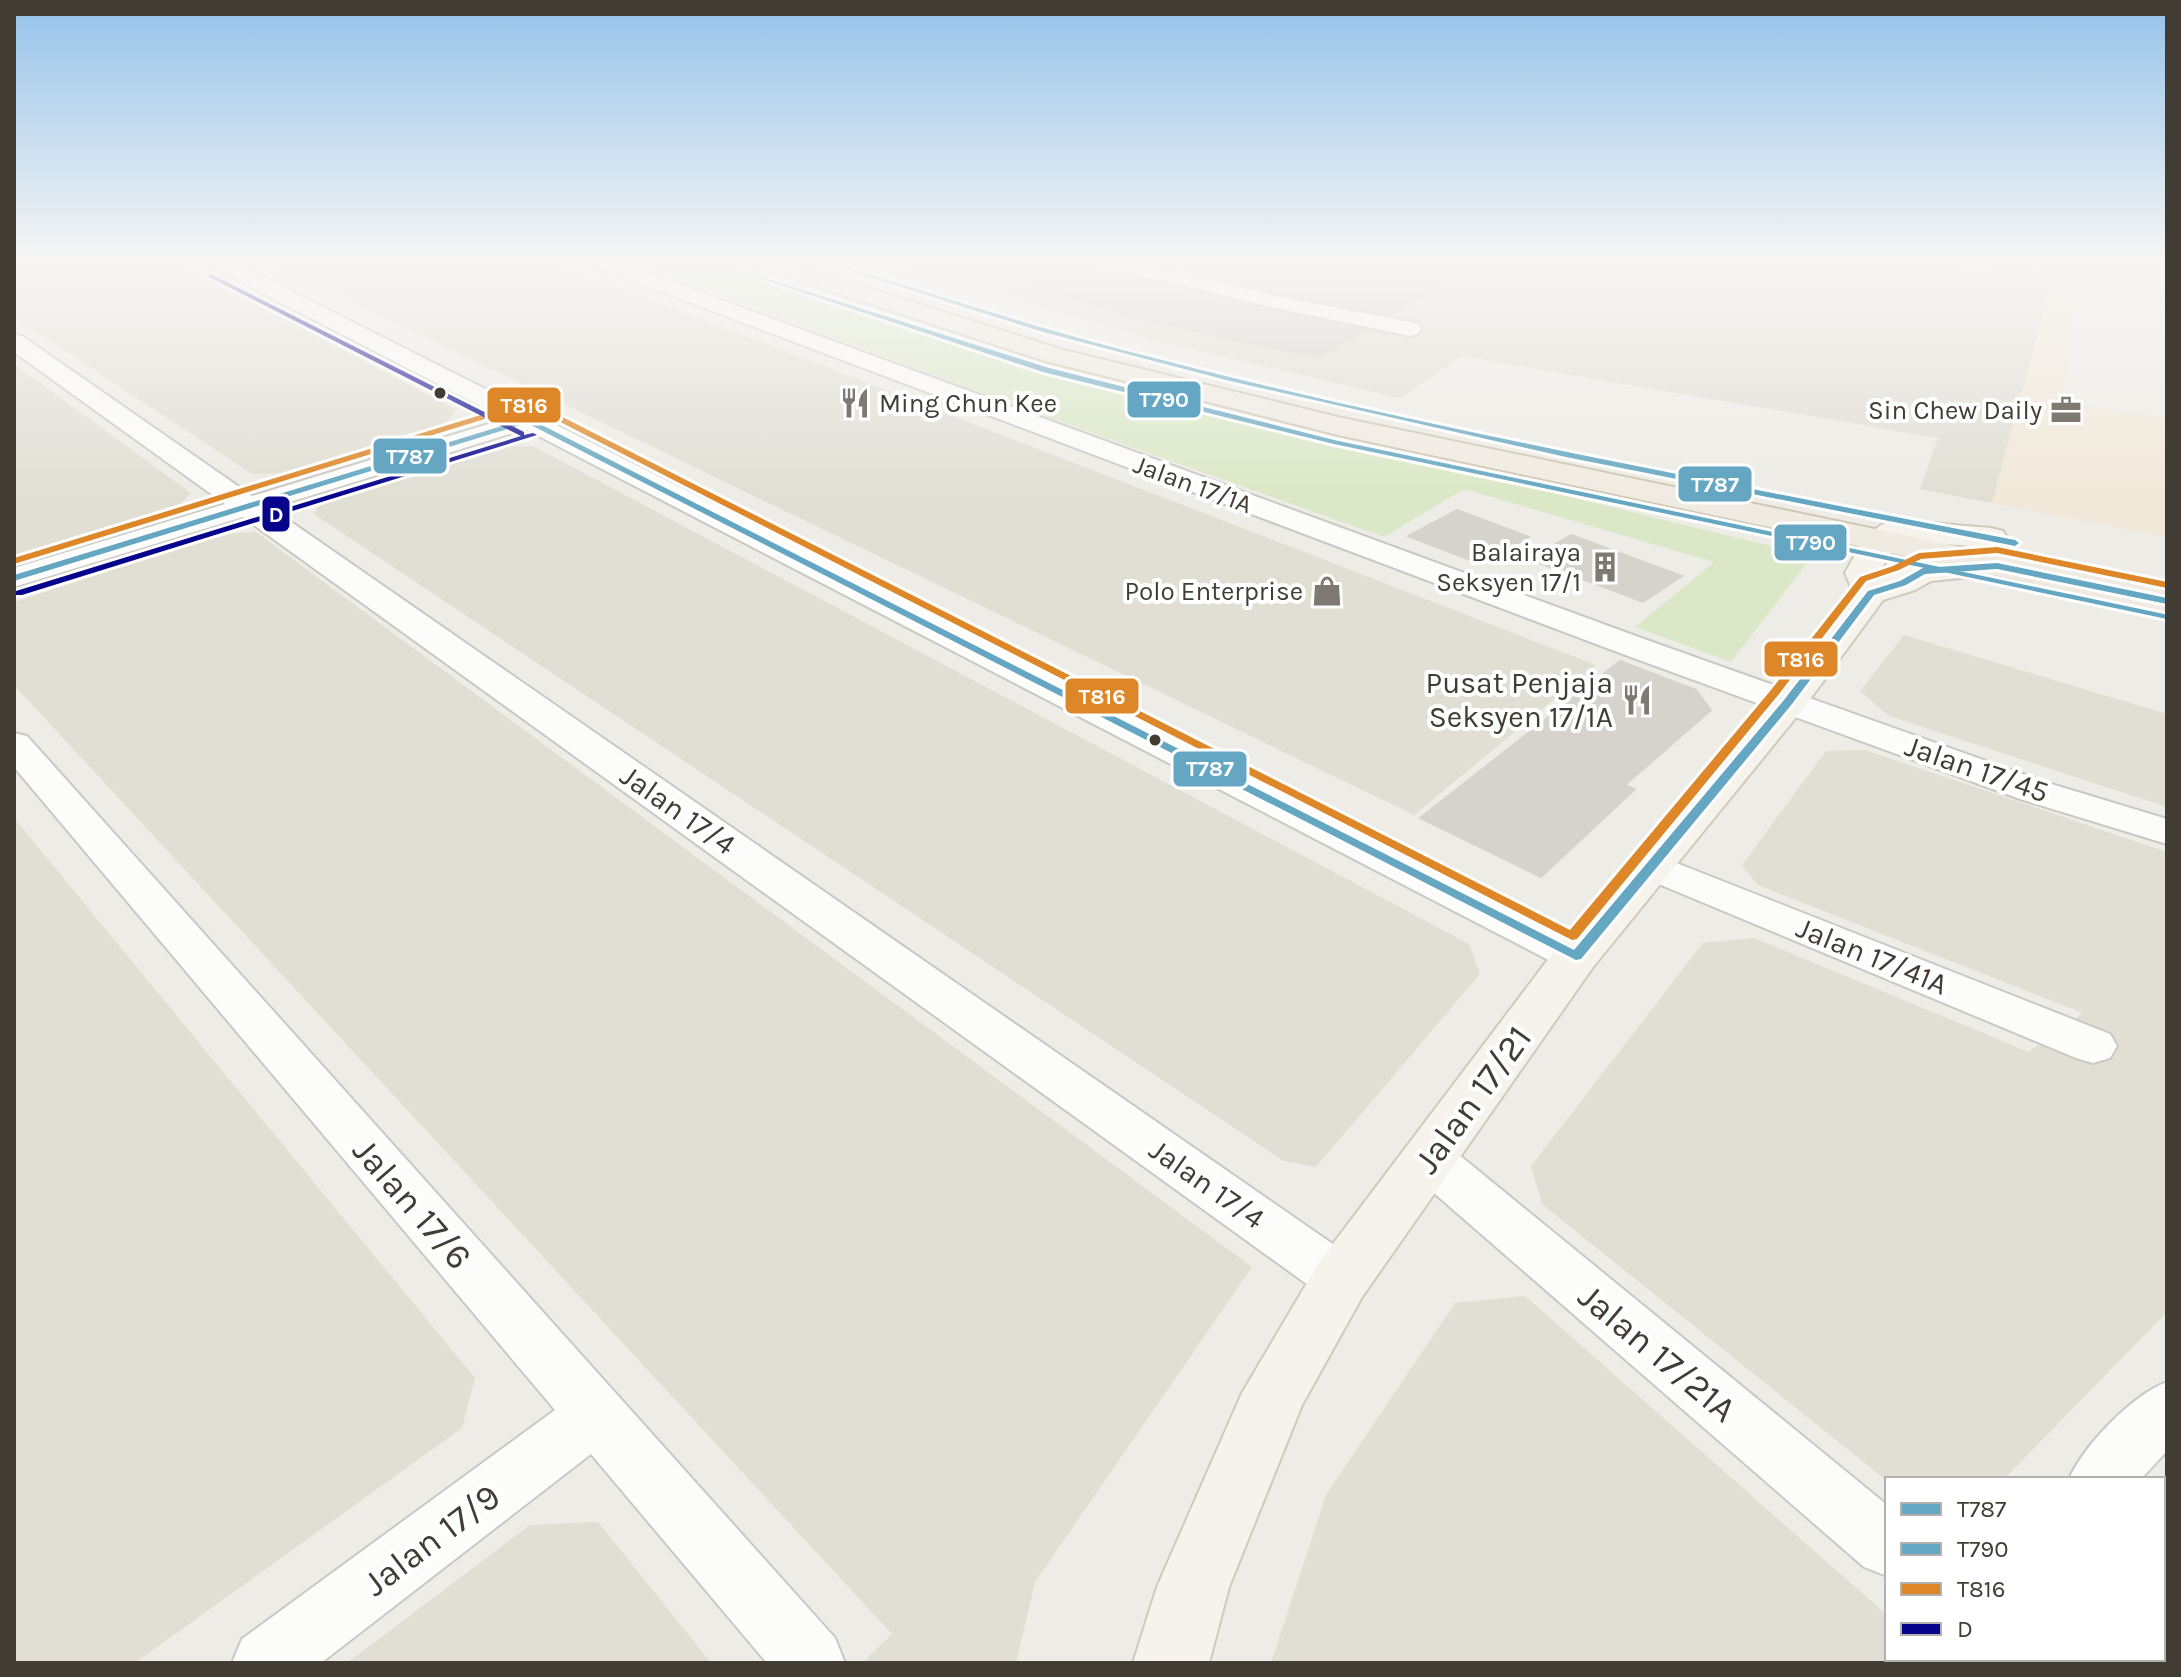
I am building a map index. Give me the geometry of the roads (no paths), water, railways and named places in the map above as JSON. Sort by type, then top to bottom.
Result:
[{"type":"main road","points":[[1004,340],[1051,355],[1338,426],[1881,540],[2167,573]]},
{"type":"main road","points":[[1083,340],[1342,407],[1994,552],[2167,601]]},
{"type":"street","points":[[372,340],[1576,956]]},
{"type":"street","name":"Jalan 17/1A","points":[[811,340],[1788,702]]},
{"type":"street","name":"Jalan 17/4","points":[[14,341],[1341,1279]]},
{"type":"street","points":[[14,578],[528,420]]},
{"type":"street","points":[[1881,540],[1862,573],[1871,593],[1903,583],[1923,571],[1994,552]]},
{"type":"street","name":"Jalan 17/21","points":[[1171,1663],[1193,1587],[1274,1393],[1341,1279],[1576,956],[1788,702],[1871,593]]},
{"type":"street","name":"Jalan 17/45","points":[[1788,702],[2034,791],[2167,832]]},
{"type":"street","name":"Jalan 17/6","points":[[14,744],[811,1662]]},
{"type":"street","name":"Jalan 17/41A","points":[[1651,866],[2093,1046]]},
{"type":"street","name":"Jalan 17/21A","points":[[1429,1159],[1885,1543]]},
{"type":"street","points":[[2102,1477],[2167,1409]]},
{"type":"street","name":"Jalan 17/9","points":[[266,1663],[597,1414]]},
{"type":"place","name":"Ming Chun Kee","points":[[855,403]]},
{"type":"place","name":"Sin Chew Daily","points":[[2066,410]]},
{"type":"place","name":"Balairaya Seksyen 17/1","points":[[1605,567]]},
{"type":"place","name":"Polo Enterprise","points":[[1327,591]]},
{"type":"place","name":"Pusat Penjaja Seksyen 17/1A","points":[[1637,700]]}]
